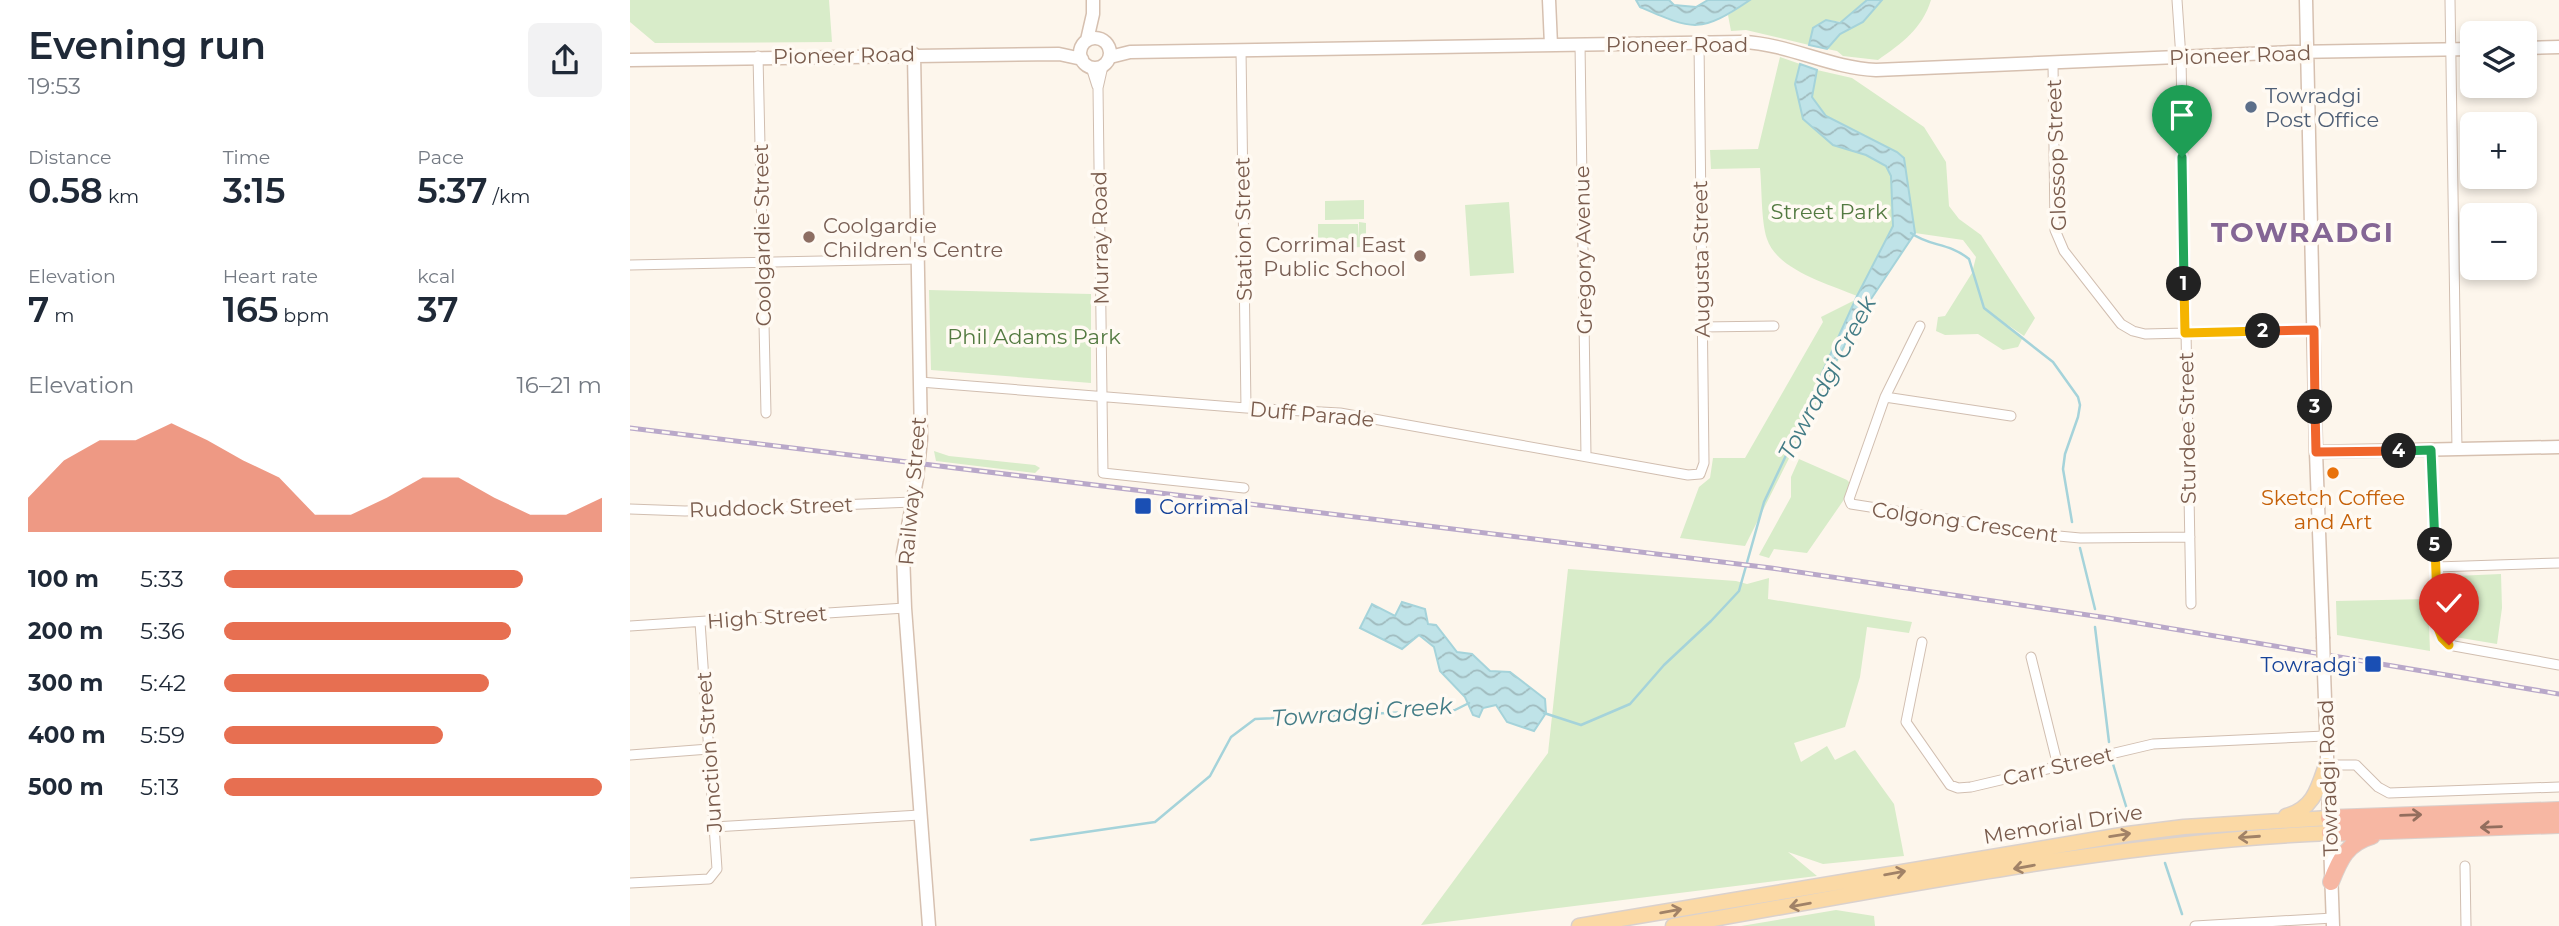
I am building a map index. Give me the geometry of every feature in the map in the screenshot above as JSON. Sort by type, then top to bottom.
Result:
[{"type":"highway","name":"Memorial Drive","points":[[2329,826],[2559,810]]},
{"type":"highway","name":"Memorial Drive","points":[[2329,826],[2398,831],[2559,825]]},
{"type":"highway","points":[[2332,882],[2341,858],[2353,844],[2368,837],[2398,831]]},
{"type":"main road","name":"Murray Road","points":[[1093,0],[1095,52]]},
{"type":"main road","points":[[1549,0],[1551,45]]},
{"type":"main road","name":"Towradgi Road","points":[[2306,0],[2316,452],[2333,922]]},
{"type":"main road","name":"Pioneer Road","points":[[630,60],[1753,43],[1853,68],[1876,70],[2307,52],[2460,50]]},
{"type":"main road","points":[[2537,48],[2559,47]]},
{"type":"main road","name":"Railway Street","points":[[914,54],[921,448],[904,554],[905,608],[929,926]]},
{"type":"main road","points":[[2316,452],[2559,447]]},
{"type":"main road","points":[[2258,822],[2294,814],[2305,808],[2313,800],[2326,765]]},
{"type":"main road","name":"Memorial Drive","points":[[1579,926],[2128,834],[2258,822],[2329,826]]},
{"type":"main road","name":"Memorial Drive","points":[[1673,926],[2137,849],[2329,826]]},
{"type":"street","name":"Sturdee Street","points":[[2177,0],[2181,58],[2191,604]]},
{"type":"street","points":[[2450,0],[2457,449]]},
{"type":"street","name":"Augusta Street","points":[[1699,43],[1704,464],[1700,474]]},
{"type":"street","name":"Gregory Avenue","points":[[1580,44],[1586,456]]},
{"type":"street","name":"Station Street","points":[[1241,50],[1246,408]]},
{"type":"street","name":"Murray Road","points":[[1095,52],[1098,88],[1103,473],[1244,488]]},
{"type":"street","name":"Coolgardie Street","points":[[758,57],[766,413]]},
{"type":"street","name":"Glossop Street","points":[[2053,63],[2055,222],[2060,245],[2117,319],[2126,328],[2145,334],[2314,330]]},
{"type":"street","points":[[630,265],[918,258]]},
{"type":"street","points":[[1702,327],[1774,326]]},
{"type":"street","name":"Colgong Crescent","points":[[1920,326],[1885,397],[1849,499],[1851,504],[2069,537],[2190,537]]},
{"type":"street","name":"Duff Parade","points":[[920,382],[1340,413],[1688,475],[1700,474]]},
{"type":"street","points":[[1885,397],[2011,416]]},
{"type":"street","points":[[2431,450],[2438,628],[2445,642],[2454,646],[2559,665]]},
{"type":"street","name":"Ruddock Street","points":[[630,509],[685,511],[913,502]]},
{"type":"street","points":[[2436,568],[2559,562]]},
{"type":"street","name":"High Street","points":[[630,626],[905,608]]},
{"type":"street","name":"Junction Street","points":[[630,883],[709,879],[717,869],[700,622]]},
{"type":"street","name":"Carr Street","points":[[1922,642],[1906,722],[1950,785],[1958,788],[2153,744],[2325,736]]},
{"type":"street","points":[[2031,657],[2058,766]]},
{"type":"street","points":[[630,755],[709,749]]},
{"type":"street","points":[[2326,765],[2356,765],[2378,787],[2389,793],[2559,787]]},
{"type":"street","points":[[714,827],[920,815]]},
{"type":"street","points":[[2465,866],[2466,926]]},
{"type":"street","points":[[2195,926],[2333,922]]},
{"type":"green space","points":[[630,0],[829,0],[832,42],[655,43],[630,22]]},
{"type":"green space","points":[[1750,0],[1867,0],[1842,22],[1826,20],[1814,28],[1809,45],[1746,30],[1731,31],[1728,15]]},
{"type":"green space","points":[[1882,0],[1931,0],[1917,27],[1878,60],[1843,56],[1837,51],[1827,49],[1840,34],[1863,22]]},
{"type":"green space","name":"Street Park","points":[[1780,57],[1800,64],[1795,84],[1833,145],[1866,155],[1886,166],[1891,176],[1893,226],[1857,296],[1805,275],[1781,259],[1773,250],[1767,239],[1764,223],[1760,168],[1711,169],[1710,150],[1758,149]]},
{"type":"green space","points":[[1817,70],[1852,78],[1924,127],[1946,162],[1949,206],[1959,219],[1981,235],[2035,318],[2024,336],[2005,323],[2023,337],[2018,347],[2003,350],[1978,334],[1945,335],[1936,331],[1938,317],[1945,316],[1972,273],[1976,257],[1963,240],[1915,233],[1904,158],[1825,115],[1812,97]]},
{"type":"green space","points":[[1364,200],[1364,219],[1325,220],[1325,201]]},
{"type":"green space","points":[[1509,202],[1514,273],[1470,276],[1465,205]]},
{"type":"green space","points":[[1359,222],[1366,223],[1366,247],[1318,248],[1318,224],[1358,224],[1359,240]]},
{"type":"green space","name":"Phil Adams Park","points":[[929,290],[1091,294],[1091,383],[931,370]]},
{"type":"green space","points":[[1853,301],[1863,311],[1745,546],[1680,538],[1699,487],[1710,478],[1713,458],[1745,458],[1823,322],[1821,317]]},
{"type":"green space","points":[[934,451],[949,456],[1035,465],[1040,468],[1035,473],[936,461]]},
{"type":"green space","points":[[1799,459],[1847,480],[1850,483],[1843,501],[1807,553],[1774,549],[1769,558],[1759,555],[1791,497],[1791,477]]},
{"type":"green space","points":[[1568,569],[1747,584],[1769,578],[1768,599],[1912,622],[1909,633],[1867,627],[1860,677],[1845,727],[1794,743],[1801,762],[1827,746],[1835,760],[1855,750],[1894,804],[1904,856],[1823,864],[1788,852],[1817,876],[1421,925],[1548,753]]},
{"type":"green space","points":[[2501,574],[2502,608],[2497,644],[2449,634],[2446,587],[2449,579],[2455,576]]},
{"type":"green space","points":[[2428,599],[2430,651],[2337,635],[2336,601]]},
{"type":"green space","points":[[1836,910],[1874,916],[1875,926],[1741,926]]},
{"type":"water","points":[[1636,0],[1669,0],[1674,5],[1696,7],[1708,0],[1750,0],[1719,19],[1696,25],[1658,15],[1640,7]]},
{"type":"water","points":[[1867,0],[1882,0],[1863,22],[1840,34],[1827,49],[1809,45],[1813,28],[1826,20],[1840,23]]},
{"type":"water","points":[[1800,64],[1817,70],[1812,97],[1826,116],[1904,158],[1915,233],[1863,311],[1817,397],[1811,397],[1857,296],[1893,226],[1891,176],[1886,166],[1866,155],[1833,145],[1803,119],[1795,84]]},
{"type":"water","points":[[1402,602],[1425,609],[1428,624],[1436,625],[1457,652],[1472,654],[1490,671],[1510,672],[1545,699],[1546,713],[1534,731],[1507,722],[1496,705],[1483,708],[1479,717],[1473,715],[1465,697],[1440,671],[1434,647],[1419,635],[1402,649],[1360,628],[1372,604],[1395,616]]},
{"type":"waterway","points":[[1911,233],[1969,259],[1984,308],[2053,362],[2078,397],[2078,417],[2065,454],[2063,469],[2072,522]]},
{"type":"waterway","name":"Towradgi Creek","points":[[1544,713],[1581,725],[1630,704],[1664,665],[1739,591],[1764,502],[1814,396]]},
{"type":"waterway","points":[[2080,548],[2095,609]]},
{"type":"waterway","points":[[2095,627],[2109,742]]},
{"type":"waterway","name":"Towradgi Creek","points":[[1031,840],[1155,822],[1210,776],[1231,737],[1255,719],[1455,710],[1469,703]]},
{"type":"waterway","points":[[2113,764],[2130,819]]},
{"type":"waterway","points":[[2165,863],[2182,914]]},
{"type":"railway","points":[[630,428],[1771,568],[2108,618],[2559,694]]},
{"type":"place","name":"Towradgi Post Office","points":[[2251,107]]},
{"type":"place","name":"Coolgardie Children's Centre","points":[[809,237]]},
{"type":"place","name":"Corrimal East Public School","points":[[1420,256]]},
{"type":"place","name":"Sketch Coffee and Art","points":[[2333,473]]},
{"type":"place","name":"Corrimal","points":[[1143,506]]},
{"type":"place","name":"Towradgi","points":[[2373,664]]},
{"type":"district","name":"TOWRADGI","points":[[2303,232]]},
{"type":"route","points":[[2182,157],[2185,333],[2314,330],[2316,452],[2431,450],[2438,628],[2439,634],[2449,645]]}]
